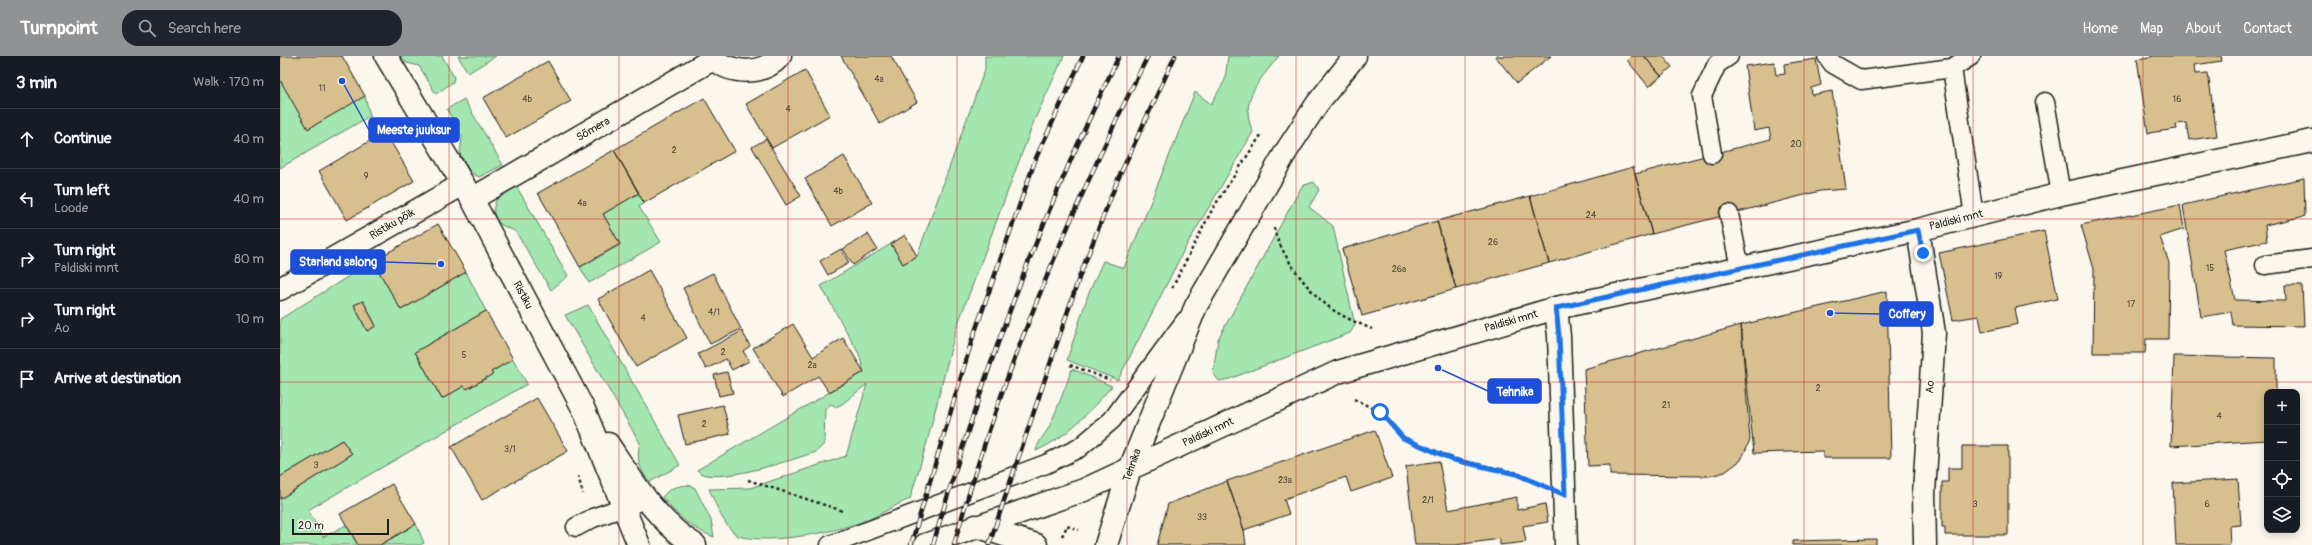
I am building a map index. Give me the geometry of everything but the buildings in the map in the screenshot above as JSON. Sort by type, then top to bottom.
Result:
[{"type":"street","name":"Ristiku","points":[[386,56],[467,191],[584,410],[639,545]]},
{"type":"street","name":"Sõmera","points":[[467,191],[713,58],[723,67],[740,71],[765,67],[780,56]]},
{"type":"street","name":"Tehnika","points":[[1106,545],[1130,469],[1196,306],[1287,150],[1317,104],[1356,56]]},
{"type":"street","name":"Paldiski mnt","points":[[925,545],[976,526],[1060,499],[1130,469],[1338,372],[1556,308],[1918,230],[2061,194],[2312,141]]},
{"type":"street","name":"Ristiku põik","points":[[280,289],[467,191]]},
{"type":"street","name":"Ao","points":[[1918,230],[1923,253],[1934,333],[1924,493],[1925,545]]},
{"type":"street","points":[[1556,308],[1559,336],[1566,545]]},
{"type":"street","points":[[584,410],[646,499],[684,538],[695,545]]},
{"type":"street","points":[[976,526],[1036,545]]},
{"type":"lane","points":[[1712,154],[1702,96],[1717,64],[1729,56]]},
{"type":"lane","points":[[1827,56],[1833,64],[1861,80],[1952,68],[1971,56]]},
{"type":"lane","points":[[1952,68],[1974,216]]},
{"type":"lane","points":[[2045,102],[2061,194]]},
{"type":"lane","points":[[1729,214],[1740,268]]},
{"type":"lane","points":[[2265,266],[2312,259]]},
{"type":"lane","points":[[830,545],[1046,464],[1079,448],[1112,420],[1196,306]]},
{"type":"lane","points":[[576,527],[593,518],[646,499]]},
{"type":"path","points":[[1273,224],[1277,242],[1310,289],[1337,313],[1372,328]]},
{"type":"path","points":[[1070,365],[1113,381]]},
{"type":"path","points":[[1354,399],[1380,412],[1403,438],[1454,460],[1516,474],[1565,495]]},
{"type":"path","points":[[748,480],[847,512]]},
{"type":"path","points":[[1066,526],[1079,530]]},
{"type":"green space","points":[[399,56],[442,56],[454,77],[453,82],[436,94],[419,66],[407,63]]},
{"type":"green space","points":[[458,56],[496,56],[468,73]]},
{"type":"green space","points":[[985,56],[1064,56],[1034,121],[956,329],[927,442],[910,499],[874,517],[844,528],[806,536],[786,538],[768,539],[738,536],[724,521],[709,489],[750,488],[846,456],[867,384],[842,404],[836,407],[831,404],[825,409],[824,444],[816,452],[773,465],[735,474],[718,476],[705,475],[697,470],[864,372],[859,354],[821,286],[891,244],[903,264],[917,256],[985,69]]},
{"type":"green space","points":[[1228,56],[1279,56],[1258,82],[1253,91],[1248,110],[1249,121],[1253,132],[1185,248],[1118,380],[1067,360],[1088,295],[1103,261],[1124,268],[1195,92],[1211,104],[1225,80]]},
{"type":"green space","points":[[280,80],[365,96],[370,116],[280,168]]},
{"type":"green space","points":[[464,99],[503,165],[479,177],[470,172],[460,154],[462,137],[447,109]]},
{"type":"green space","points":[[514,182],[568,276],[551,290],[517,234],[513,230],[501,225],[495,217],[494,205],[500,194]]},
{"type":"green space","points":[[1314,182],[1319,190],[1309,207],[1333,226],[1355,325],[1350,333],[1229,379],[1219,381],[1213,373],[1218,339],[1302,186]]},
{"type":"green space","points":[[639,193],[644,203],[639,207],[661,242],[589,283],[580,267],[620,245],[603,214]]},
{"type":"green space","points":[[373,261],[401,310],[466,272],[486,311],[415,352],[442,399],[464,386],[467,389],[493,374],[491,372],[513,359],[527,384],[308,510],[323,537],[346,525],[358,545],[280,545],[280,499],[352,454],[342,440],[280,477],[280,319]],"holes":[[[363,301],[376,326],[367,331],[354,305]]]},
{"type":"green space","points":[[588,305],[680,465],[650,482],[643,473],[639,464],[638,454],[640,443],[565,315]]},
{"type":"green space","points":[[1072,369],[1112,386],[1068,431],[1058,439],[1036,451],[1050,425]]},
{"type":"green space","points":[[689,485],[695,488],[711,520],[714,537],[706,534],[685,521],[662,497],[674,488]]},
{"type":"green space","points":[[416,524],[424,543],[420,545],[380,545]]},
{"type":"railway","points":[[911,545],[972,340],[1036,158],[1083,56]]},
{"type":"railway","points":[[933,545],[971,420],[1015,296],[1064,175],[1119,56]]},
{"type":"railway","points":[[954,545],[993,419],[1039,296],[1091,175],[1148,56]]},
{"type":"railway","points":[[989,545],[1080,275],[1118,179],[1175,56]]},
{"type":"place","name":"Meeste juuksur","points":[[342,81]]},
{"type":"place","name":"Starland salong","points":[[441,264]]},
{"type":"place","name":"Coffery","points":[[1830,313]]},
{"type":"place","name":"Tehnika","points":[[1438,368]]},
{"type":"route","points":[[1380,412],[1403,438],[1454,460],[1516,474],[1565,495],[1559,336],[1556,308],[1918,230],[1923,253]]}]
